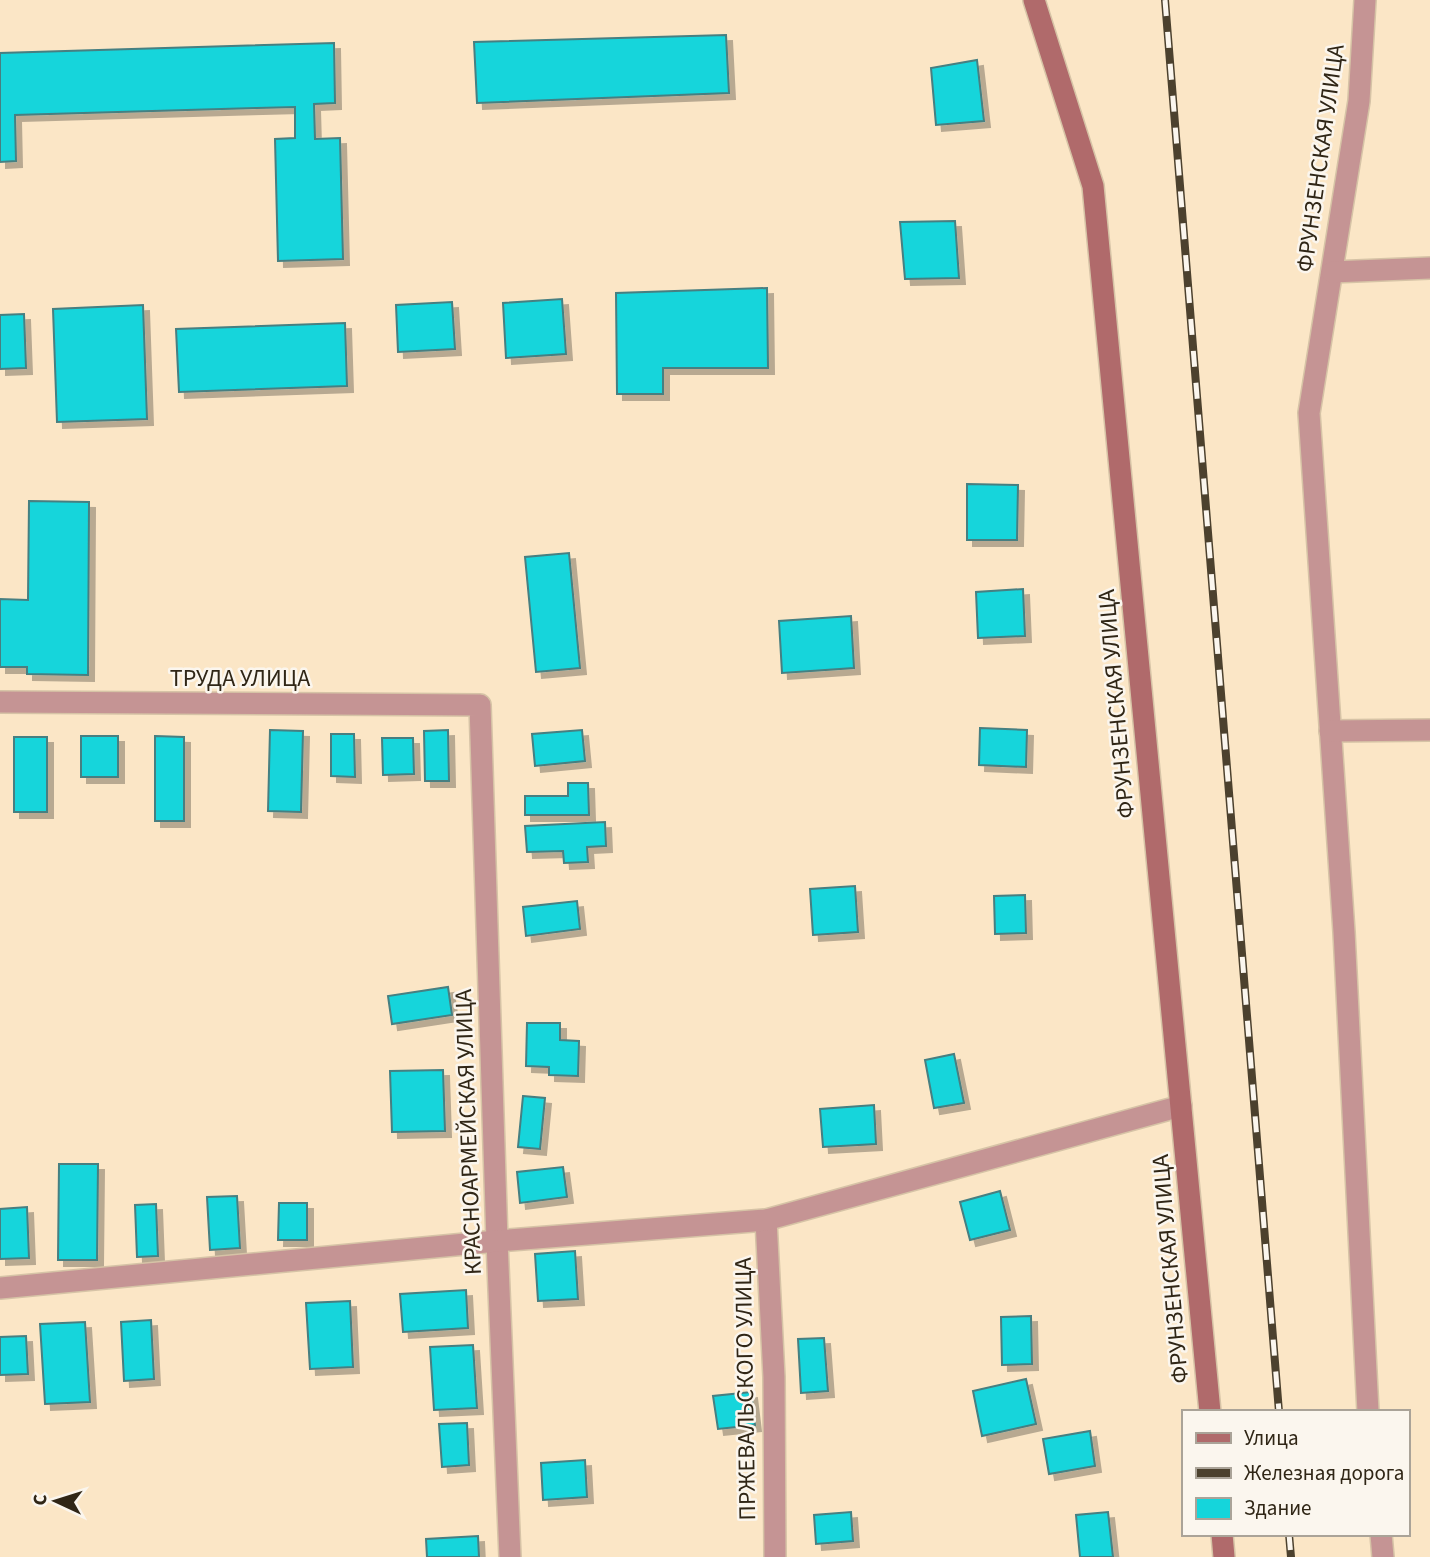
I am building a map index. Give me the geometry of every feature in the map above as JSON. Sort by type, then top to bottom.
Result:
[{"type":"street","name":"ФРУНЗЕНСКАЯ УЛИЦА","points":[[1034,0],[1093,186],[1210,1410]]},
{"type":"street","name":"ФРУНЗЕНСКАЯ УЛИЦА","points":[[1365,0],[1359,101],[1309,413],[1344,932],[1368,1410]]},
{"type":"street","points":[[1332,272],[1430,268]]},
{"type":"street","name":"ТРУДА УЛИЦА","points":[[0,702],[480,705]]},
{"type":"street","name":"КРАСНОАРМЕЙСКАЯ УЛИЦА","points":[[480,705],[510,1557]]},
{"type":"street","points":[[1330,731],[1430,730]]},
{"type":"street","points":[[0,1288],[498,1241],[766,1220],[1181,1106]]},
{"type":"street","name":"ПРЖЕВАЛЬСКОГО УЛИЦА","points":[[766,1220],[774,1377],[775,1557]]},
{"type":"street","points":[[1222,1536],[1224,1557]]},
{"type":"street","points":[[1381,1536],[1383,1557]]},
{"type":"building","points":[[726,35],[729,93],[477,103],[474,42]]},
{"type":"building","points":[[334,43],[335,103],[314,104],[315,139],[340,138],[343,259],[278,261],[275,139],[295,138],[295,107],[15,115],[16,161],[0,162],[0,53]]},
{"type":"building","points":[[977,60],[984,121],[936,125],[931,68]]},
{"type":"building","points":[[955,221],[959,278],[905,279],[900,222]]},
{"type":"building","points":[[767,288],[768,368],[663,368],[663,394],[617,394],[616,293]]},
{"type":"building","points":[[562,299],[566,354],[506,358],[503,303]]},
{"type":"building","points":[[452,302],[455,349],[398,352],[396,305]]},
{"type":"building","points":[[143,305],[147,419],[57,422],[53,309]]},
{"type":"building","points":[[24,314],[26,368],[0,369],[0,315]]},
{"type":"building","points":[[345,323],[347,386],[179,392],[176,329]]},
{"type":"building","points":[[967,484],[1018,485],[1017,540],[967,540]]},
{"type":"building","points":[[29,501],[89,502],[88,675],[27,674],[27,667],[0,667],[0,599],[28,600]]},
{"type":"building","points":[[569,553],[580,668],[536,672],[525,557]]},
{"type":"building","points":[[1023,589],[1025,636],[978,638],[976,592]]},
{"type":"building","points":[[851,616],[854,668],[782,673],[779,621]]},
{"type":"building","points":[[980,728],[1027,730],[1026,767],[979,765]]},
{"type":"building","points":[[270,730],[303,731],[301,812],[268,811]]},
{"type":"building","points":[[448,730],[449,781],[425,781],[424,731]]},
{"type":"building","points":[[582,730],[585,761],[535,766],[532,734]]},
{"type":"building","points":[[331,734],[354,734],[355,777],[331,776]]},
{"type":"building","points":[[81,736],[118,736],[118,777],[81,777]]},
{"type":"building","points":[[155,736],[184,737],[184,821],[155,821]]},
{"type":"building","points":[[14,737],[47,737],[47,812],[14,812]]},
{"type":"building","points":[[382,738],[413,738],[414,774],[383,775]]},
{"type":"building","points":[[568,783],[588,783],[589,815],[525,815],[525,796],[568,796]]},
{"type":"building","points":[[605,822],[606,846],[587,847],[588,862],[564,863],[563,851],[527,852],[525,826]]},
{"type":"building","points":[[855,886],[858,932],[813,935],[810,889]]},
{"type":"building","points":[[1025,895],[1026,933],[995,934],[994,896]]},
{"type":"building","points":[[577,901],[580,929],[526,936],[523,907]]},
{"type":"building","points":[[448,987],[452,1015],[392,1024],[388,996]]},
{"type":"building","points":[[527,1023],[560,1023],[560,1040],[579,1041],[578,1076],[549,1075],[549,1067],[526,1066]]},
{"type":"building","points":[[954,1054],[964,1103],[934,1108],[925,1060]]},
{"type":"building","points":[[443,1070],[445,1131],[392,1132],[390,1071]]},
{"type":"building","points":[[523,1096],[545,1098],[540,1149],[518,1147]]},
{"type":"building","points":[[874,1105],[876,1144],[823,1147],[820,1109]]},
{"type":"building","points":[[59,1164],[98,1164],[97,1260],[58,1260]]},
{"type":"building","points":[[563,1167],[567,1197],[520,1203],[517,1172]]},
{"type":"building","points":[[1000,1191],[1010,1230],[970,1240],[960,1202]]},
{"type":"building","points":[[237,1196],[240,1248],[210,1250],[207,1197]]},
{"type":"building","points":[[279,1203],[307,1203],[307,1240],[278,1240]]},
{"type":"building","points":[[156,1204],[158,1256],[137,1257],[135,1205]]},
{"type":"building","points":[[27,1207],[29,1258],[0,1259],[0,1209]]},
{"type":"building","points":[[575,1251],[578,1299],[538,1301],[535,1254]]},
{"type":"building","points":[[466,1290],[468,1328],[403,1332],[400,1294]]},
{"type":"building","points":[[350,1301],[353,1367],[310,1369],[306,1303]]},
{"type":"building","points":[[1031,1316],[1032,1364],[1002,1365],[1001,1317]]},
{"type":"building","points":[[151,1320],[154,1379],[124,1381],[121,1322]]},
{"type":"building","points":[[85,1322],[90,1402],[45,1404],[40,1324]]},
{"type":"building","points":[[26,1336],[28,1374],[0,1375],[0,1337]]},
{"type":"building","points":[[824,1338],[828,1391],[801,1393],[798,1339]]},
{"type":"building","points":[[473,1345],[477,1408],[434,1410],[430,1347]]},
{"type":"building","points":[[1026,1379],[1036,1424],[982,1436],[973,1391]]},
{"type":"building","points":[[751,1392],[755,1425],[718,1429],[713,1396]]},
{"type":"building","points":[[467,1423],[469,1465],[442,1467],[439,1424]]},
{"type":"building","points":[[1090,1431],[1095,1466],[1049,1474],[1043,1439]]},
{"type":"building","points":[[585,1460],[587,1497],[543,1500],[541,1463]]},
{"type":"building","points":[[851,1512],[853,1541],[816,1544],[814,1515]]},
{"type":"building","points":[[1108,1512],[1113,1557],[1080,1557],[1076,1515]]},
{"type":"building","points":[[478,1536],[479,1557],[427,1557],[426,1539]]},
{"type":"railway","points":[[1165,0],[1279,1410]]},
{"type":"railway","points":[[1289,1536],[1291,1557]]}]
